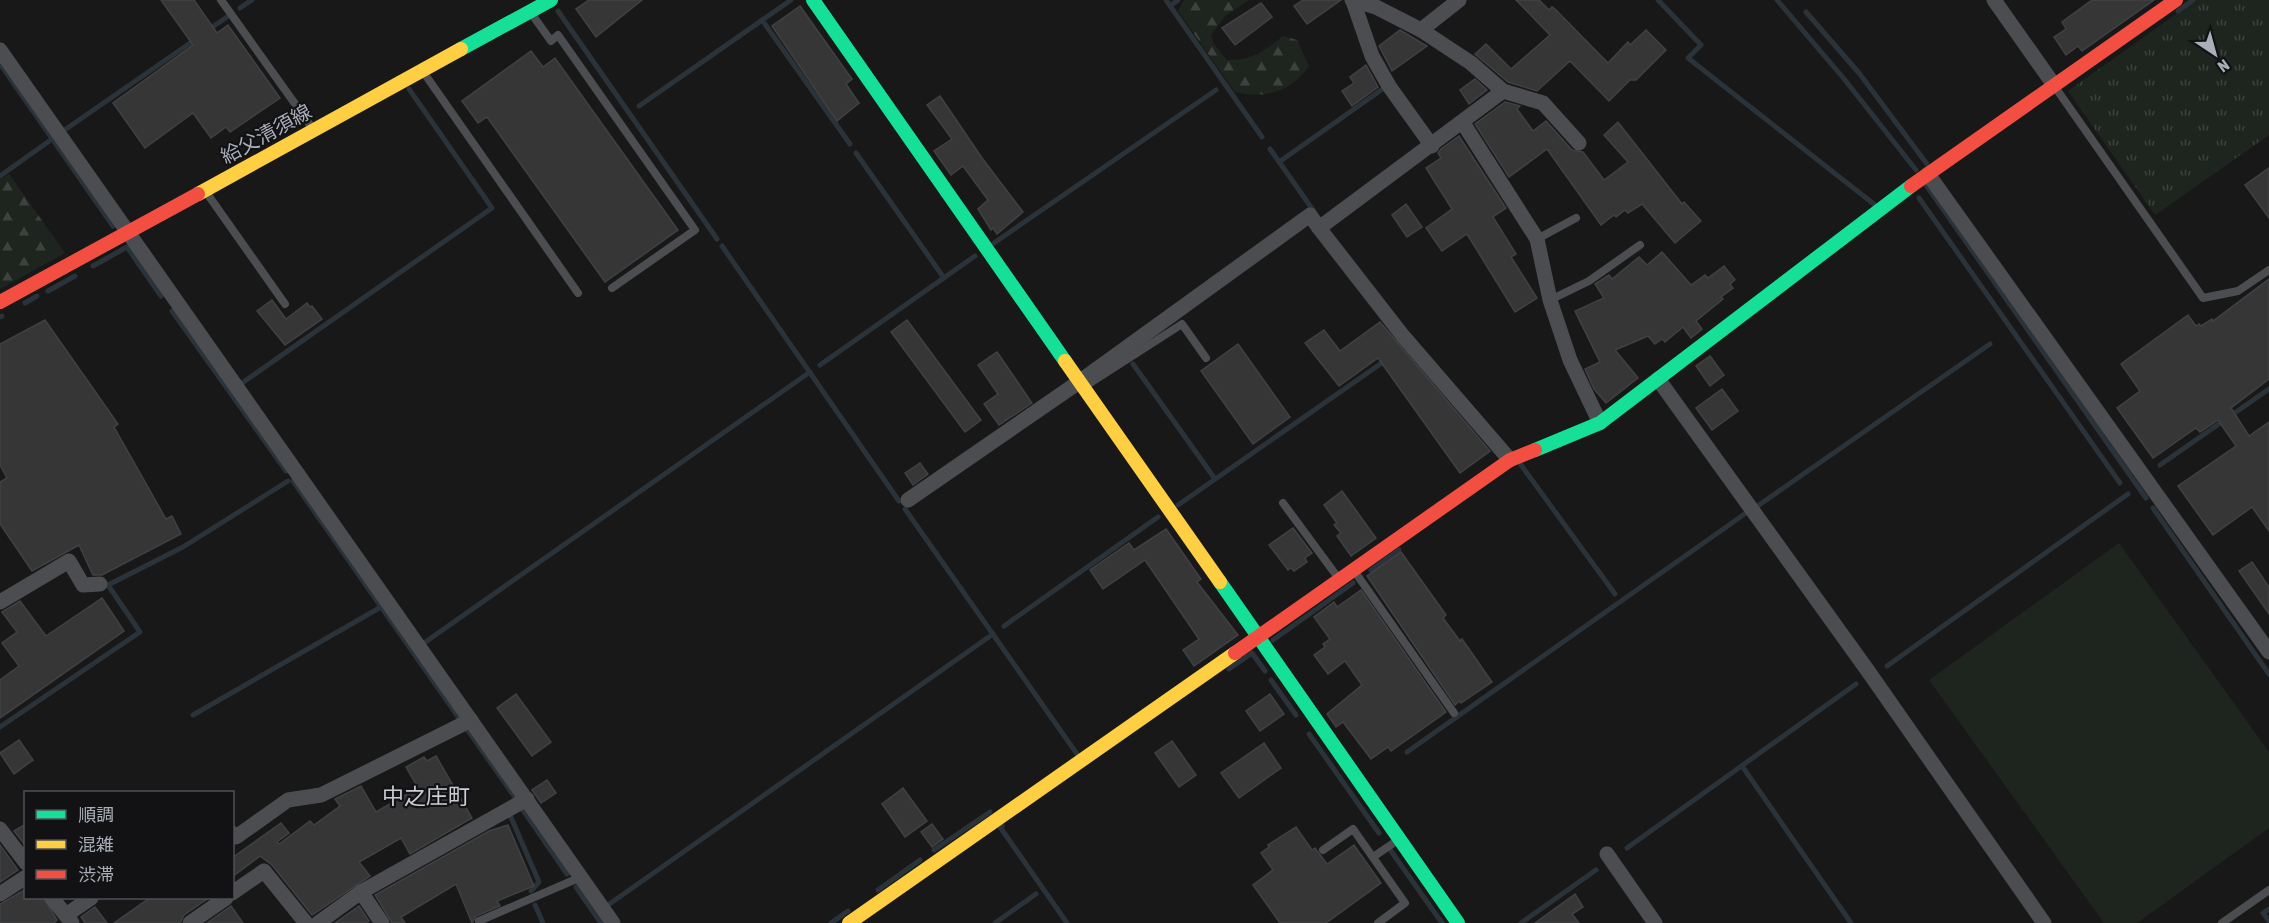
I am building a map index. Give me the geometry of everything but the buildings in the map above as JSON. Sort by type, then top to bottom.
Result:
[{"type":"street","name":"給父清須線","points":[[0,302],[551,0]]},
{"type":"street","points":[[813,0],[1458,923]]},
{"type":"street","points":[[1421,30],[1459,0]]},
{"type":"street","points":[[1994,0],[2054,85]]},
{"type":"street","points":[[849,923],[1510,460],[1600,423],[1738,315],[1928,174],[2176,0]]},
{"type":"street","points":[[1432,146],[1389,86],[1372,56],[1353,1],[1378,4],[1472,63],[1503,91],[1543,103],[1579,143]]},
{"type":"street","points":[[0,50],[613,923]]},
{"type":"street","points":[[1319,228],[1503,91]]},
{"type":"street","points":[[1463,123],[1537,239],[1550,300],[1570,360],[1600,423]]},
{"type":"street","points":[[1928,174],[2269,652]]},
{"type":"street","points":[[908,500],[1081,385],[1310,215],[1403,336],[1510,460]]},
{"type":"street","points":[[1658,379],[1868,671],[2044,923]]},
{"type":"street","points":[[0,602],[69,561],[83,585],[100,584]]},
{"type":"street","points":[[234,834],[236,837],[288,801],[321,795],[471,720]]},
{"type":"street","points":[[318,923],[361,892],[527,799]]},
{"type":"street","points":[[0,829],[24,860]]},
{"type":"street","points":[[1607,854],[1655,923]]},
{"type":"street","points":[[234,892],[264,871],[306,923]]},
{"type":"street","points":[[0,894],[24,878]]},
{"type":"street","points":[[361,892],[382,923]]},
{"type":"street","points":[[54,899],[69,919],[89,899]]},
{"type":"street","points":[[190,923],[223,899]]},
{"type":"lane","points":[[221,0],[314,130]]},
{"type":"lane","points":[[530,11],[550,41],[558,35],[695,230],[612,288]]},
{"type":"lane","points":[[423,71],[578,293]]},
{"type":"lane","points":[[2054,85],[2203,298],[2238,291],[2269,270]]},
{"type":"lane","points":[[205,190],[285,304]]},
{"type":"lane","points":[[1537,239],[1576,218]]},
{"type":"lane","points":[[1550,300],[1589,281],[1640,245]]},
{"type":"lane","points":[[1081,385],[1182,324],[1206,358]]},
{"type":"lane","points":[[1283,503],[1339,580]]},
{"type":"lane","points":[[1353,570],[1454,714]]},
{"type":"lane","points":[[1323,850],[1353,829],[1406,903],[1378,923]]},
{"type":"lane","points":[[1373,857],[1399,839]]},
{"type":"lane","points":[[479,921],[581,877]]},
{"type":"lane","points":[[2222,923],[2269,890]]},
{"type":"green space","points":[[1184,0],[1249,0],[1225,16],[1211,35],[1214,44],[1227,60],[1251,57],[1283,36],[1297,40],[1309,66],[1294,82],[1276,91],[1257,95],[1235,92],[1178,11]]},
{"type":"green space","points":[[2196,0],[2269,0],[2269,135],[2155,215],[2068,91]]},
{"type":"green space","points":[[9,174],[65,253],[0,289],[0,180]]},
{"type":"green space","points":[[2119,543],[2269,752],[2269,828],[2137,923],[2104,923],[1929,680]]},
{"type":"waterway","points":[[240,8],[252,0]]},
{"type":"waterway","points":[[639,106],[791,0]]},
{"type":"waterway","points":[[1166,0],[1262,137]]},
{"type":"waterway","points":[[1170,6],[1178,0]]},
{"type":"waterway","points":[[1658,0],[1701,45],[1688,58],[1875,205]]},
{"type":"waterway","points":[[1777,0],[1845,80],[1916,170]]},
{"type":"waterway","points":[[2178,11],[2193,0]]},
{"type":"waterway","points":[[558,11],[717,239]]},
{"type":"waterway","points":[[1806,12],[1859,73],[1927,164]]},
{"type":"waterway","points":[[208,30],[227,17]]},
{"type":"waterway","points":[[762,20],[850,144]]},
{"type":"waterway","points":[[66,129],[196,39]]},
{"type":"waterway","points":[[0,64],[113,226]]},
{"type":"waterway","points":[[1279,162],[1384,88]]},
{"type":"waterway","points":[[242,383],[492,208],[409,89]]},
{"type":"waterway","points":[[994,243],[1216,90]]},
{"type":"waterway","points":[[0,176],[52,139]]},
{"type":"waterway","points":[[1270,149],[1313,210]]},
{"type":"waterway","points":[[856,153],[944,278]]},
{"type":"waterway","points":[[1926,185],[2146,498]]},
{"type":"waterway","points":[[1919,198],[2120,483]]},
{"type":"waterway","points":[[722,246],[899,501]]},
{"type":"waterway","points":[[93,266],[127,247],[161,296]]},
{"type":"waterway","points":[[820,365],[975,256]]},
{"type":"waterway","points":[[48,291],[75,276]]},
{"type":"waterway","points":[[25,303],[37,296]]},
{"type":"waterway","points":[[172,311],[286,471]]},
{"type":"waterway","points":[[1759,505],[1990,344]]},
{"type":"waterway","points":[[1178,505],[1386,360]]},
{"type":"waterway","points":[[1133,364],[1215,479]]},
{"type":"waterway","points":[[424,643],[810,372]]},
{"type":"waterway","points":[[2160,465],[2269,389]]},
{"type":"waterway","points":[[1521,465],[1615,594]]},
{"type":"waterway","points":[[0,727],[140,632],[108,585],[183,547],[288,481]]},
{"type":"waterway","points":[[293,481],[459,718]]},
{"type":"waterway","points":[[1887,666],[2128,494]]},
{"type":"waterway","points":[[2153,508],[2269,674]]},
{"type":"waterway","points":[[905,509],[1077,754]]},
{"type":"waterway","points":[[1407,752],[1746,513]]},
{"type":"waterway","points":[[1004,626],[1158,517]]},
{"type":"waterway","points":[[1371,570],[1399,550]]},
{"type":"waterway","points":[[1273,640],[1353,583]]},
{"type":"waterway","points":[[193,715],[381,607]]},
{"type":"waterway","points":[[608,905],[993,634]]},
{"type":"waterway","points":[[1229,669],[1252,653],[1265,671]]},
{"type":"waterway","points":[[1271,680],[1296,715]]},
{"type":"waterway","points":[[1627,848],[1856,684]]},
{"type":"waterway","points":[[467,729],[514,796]]},
{"type":"waterway","points":[[1309,734],[1379,833]]},
{"type":"waterway","points":[[1742,766],[1851,923]]},
{"type":"waterway","points":[[523,810],[567,874]]},
{"type":"waterway","points":[[934,850],[990,812]]},
{"type":"waterway","points":[[510,815],[539,882],[531,891]]},
{"type":"waterway","points":[[1002,826],[1000,827],[1067,923]]},
{"type":"waterway","points":[[1391,851],[1442,923]]},
{"type":"waterway","points":[[878,890],[920,860]]},
{"type":"waterway","points":[[1521,923],[1596,870]]},
{"type":"waterway","points":[[576,887],[601,923]]},
{"type":"waterway","points":[[995,923],[1036,894]]},
{"type":"waterway","points":[[535,905],[543,923]]},
{"type":"waterway","points":[[2269,909],[2263,913],[2269,921]]},
{"type":"waterway","points":[[831,923],[848,911]]},
{"type":"traffic: fast","points":[[461,49],[551,0]]},
{"type":"traffic: fast","points":[[813,0],[1065,361]]},
{"type":"traffic: fast","points":[[1535,450],[1600,423],[1911,186]]},
{"type":"traffic: fast","points":[[1220,582],[1458,923]]},
{"type":"traffic: slow","points":[[198,194],[461,49]]},
{"type":"traffic: slow","points":[[1065,361],[1220,582]]},
{"type":"traffic: slow","points":[[849,923],[1235,653]]},
{"type":"traffic: jam","points":[[1911,186],[2176,0]]},
{"type":"traffic: jam","points":[[0,302],[198,194]]},
{"type":"traffic: jam","points":[[1235,653],[1510,460],[1535,450]]},
{"type":"district","name":"中之庄町","points":[[426,796]]}]
